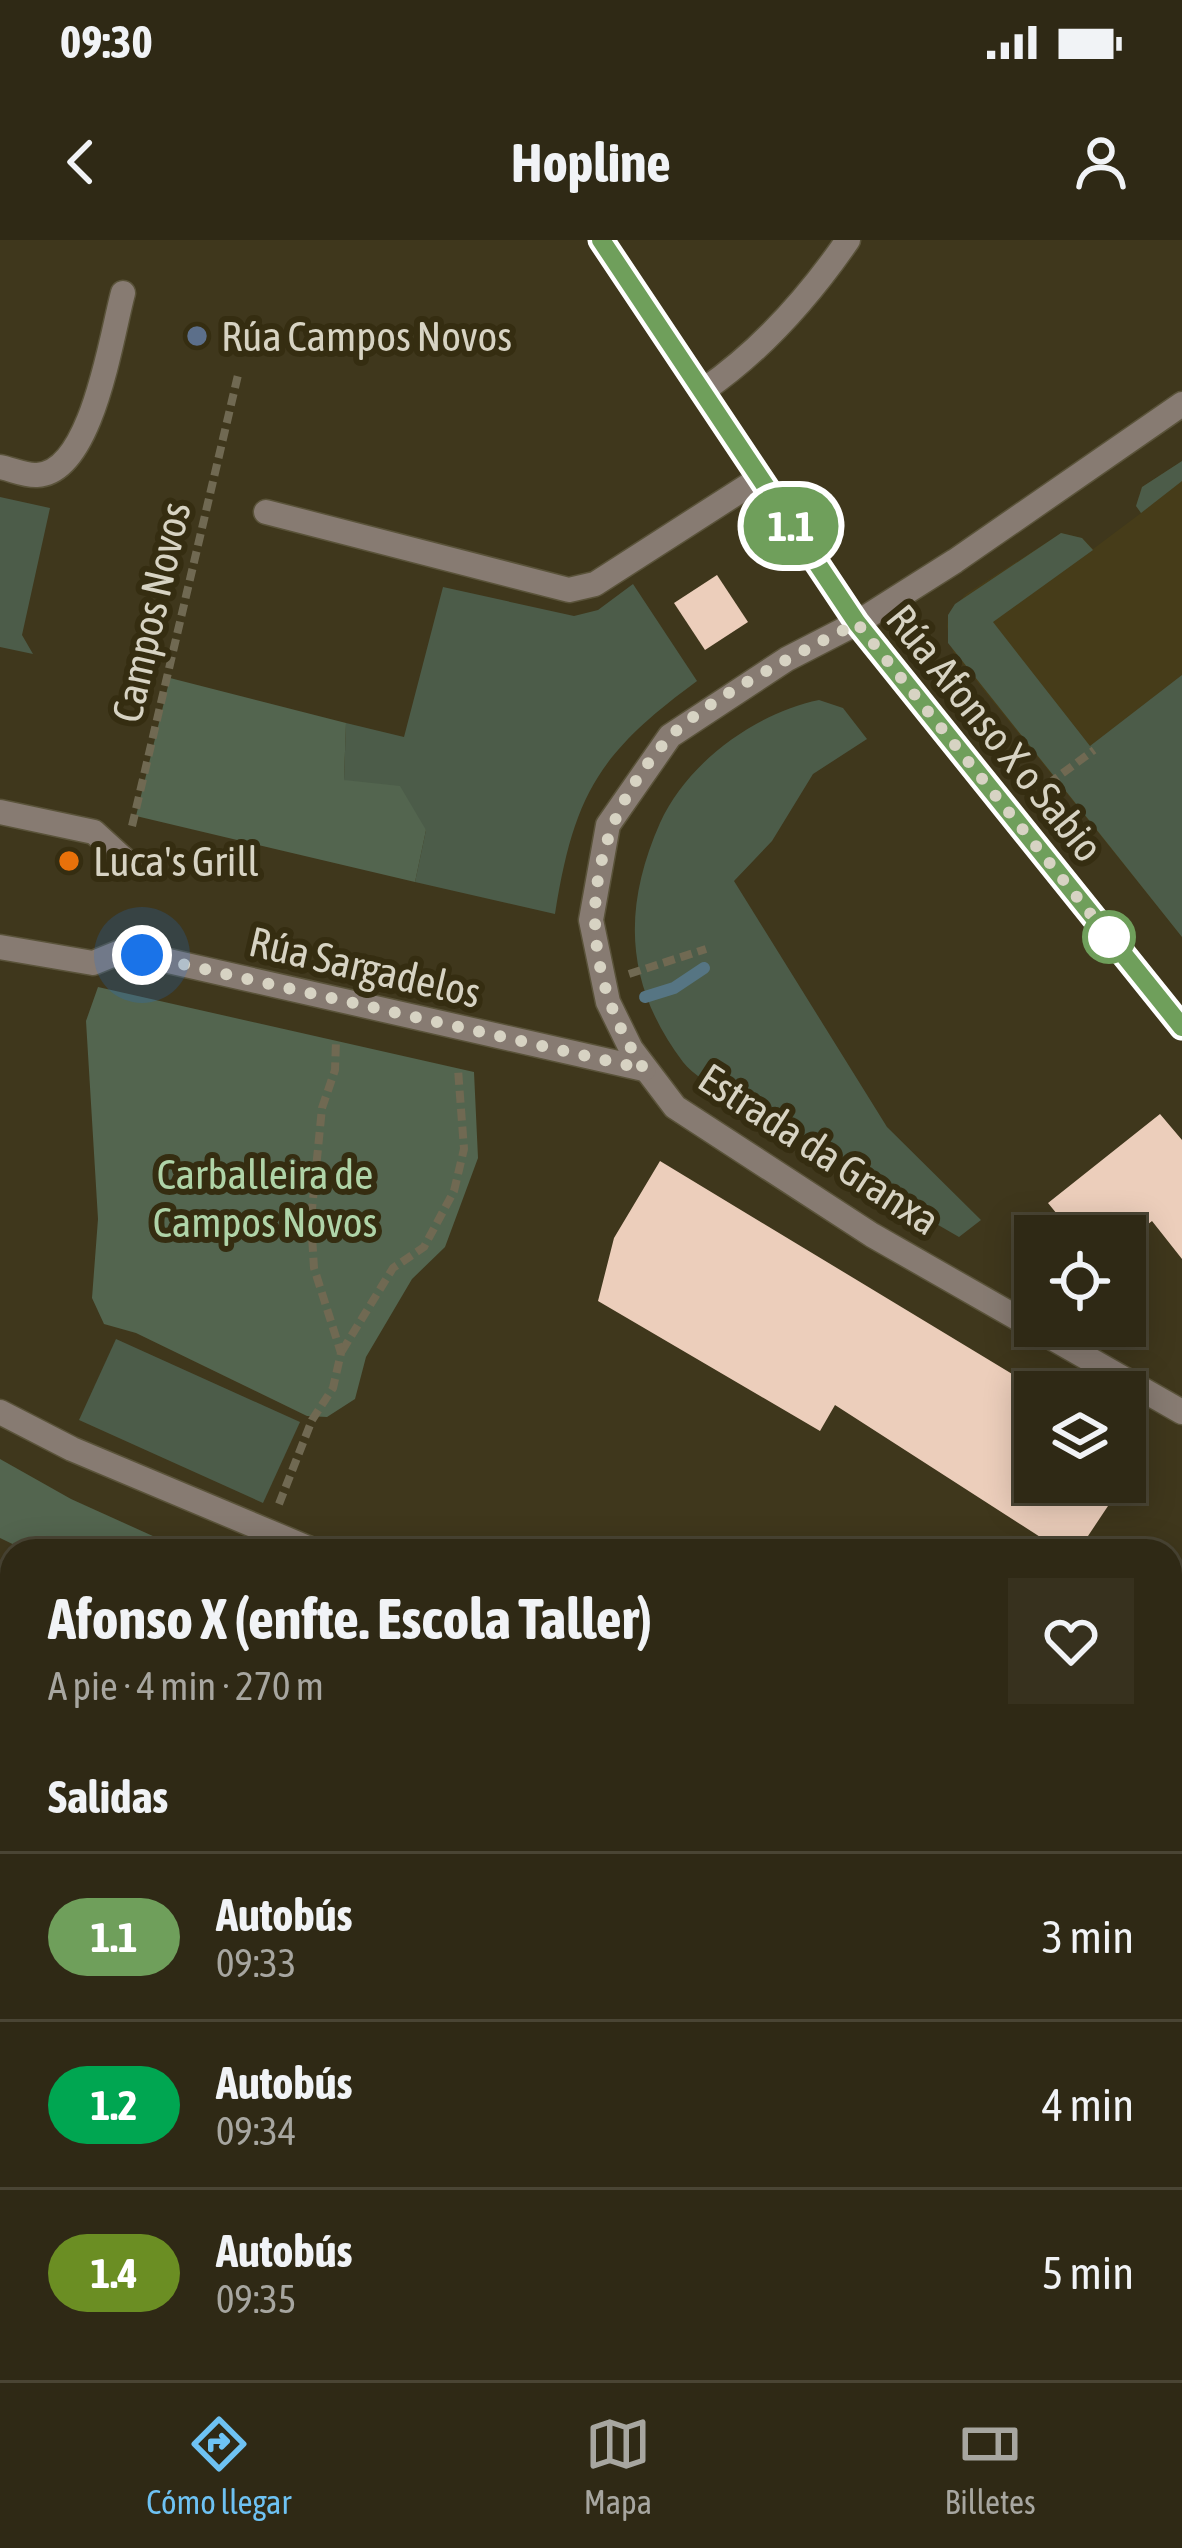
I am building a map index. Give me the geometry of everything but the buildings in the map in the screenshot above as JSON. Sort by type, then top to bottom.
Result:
[{"type":"street","name":"Rúa Afonso X o Sabio","points":[[601,240],[857,623],[1182,1027]]},
{"type":"street","points":[[704,391],[745,362],[819,281],[848,240]]},
{"type":"street","points":[[0,466],[38,476],[61,466],[84,439],[122,293]]},
{"type":"street","name":"Estrada da Granxa","points":[[1182,404],[857,623],[787,659],[670,736],[608,825],[591,920],[608,1002],[644,1069],[675,1108],[730,1147],[1182,1412]]},
{"type":"street","points":[[266,512],[568,590],[595,584],[760,478]]},
{"type":"street","points":[[0,812],[94,832],[128,863]]},
{"type":"street","name":"Rúa Sargadelos","points":[[0,947],[93,963],[120,952],[644,1069]]},
{"type":"street","points":[[0,1412],[72,1449],[286,1539]]},
{"type":"path","name":"Campos Novos","points":[[128,863],[133,822],[238,375]]},
{"type":"path","points":[[1048,784],[1094,750]]},
{"type":"path","points":[[628,976],[632,969],[706,949]]},
{"type":"path","points":[[336,1041],[335,1070],[322,1108],[311,1219],[314,1268],[340,1353]]},
{"type":"path","points":[[274,1516],[312,1420],[333,1388],[340,1353],[392,1268],[424,1247],[454,1191],[464,1149],[458,1069]]},
{"type":"shaded area","points":[[1182,461],[1182,937],[953,652],[947,627],[948,615],[966,594],[1061,533],[1082,538],[1093,549],[1141,513],[1136,506],[1142,487]]},
{"type":"green space","points":[[1182,461],[1182,481],[1141,513],[1136,506],[1142,487]]},
{"type":"green space","points":[[0,497],[50,508],[22,635],[33,654],[0,647]]},
{"type":"green space","points":[[1061,533],[1082,538],[1093,550],[993,622],[1090,746],[1182,675],[1182,937],[948,643],[948,615],[955,604]]},
{"type":"green space","points":[[633,584],[697,681],[636,731],[596,780],[571,837],[555,914],[415,882],[426,830],[344,780],[346,723],[404,737],[443,587],[574,616],[598,610]]},
{"type":"green space","points":[[170,678],[346,723],[344,780],[400,786],[426,830],[415,882],[136,816]]},
{"type":"green space","points":[[819,700],[843,708],[867,739],[813,774],[772,841],[734,881],[887,1127],[981,1220],[959,1237],[811,1152],[692,1071],[664,1033],[640,975],[635,916],[639,886],[672,801],[726,744],[771,716]]},
{"type":"green space","name":"Carballeira de Campos Novos","points":[[98,987],[474,1072],[478,1158],[445,1247],[412,1279],[366,1357],[355,1399],[327,1417],[307,1416],[136,1333],[104,1324],[92,1298],[98,1219],[86,1021]]},
{"type":"green space","points":[[116,1339],[300,1422],[263,1503],[79,1420]]},
{"type":"green space","points":[[0,1459],[71,1499],[159,1539],[2,1539]]},
{"type":"waterway","points":[[645,997],[674,988],[704,968]]},
{"type":"bus line","name":"1.1","points":[[601,240],[857,623],[1182,1027]]},
{"type":"place","name":"Rúa Campos Novos","points":[[197,336]]},
{"type":"place","name":"Luca's Grill","points":[[69,861]]},
{"type":"route","points":[[142,955],[337,1003],[644,1069],[608,1002],[591,920],[608,825],[670,736],[787,659],[857,623],[1109,937]]}]
